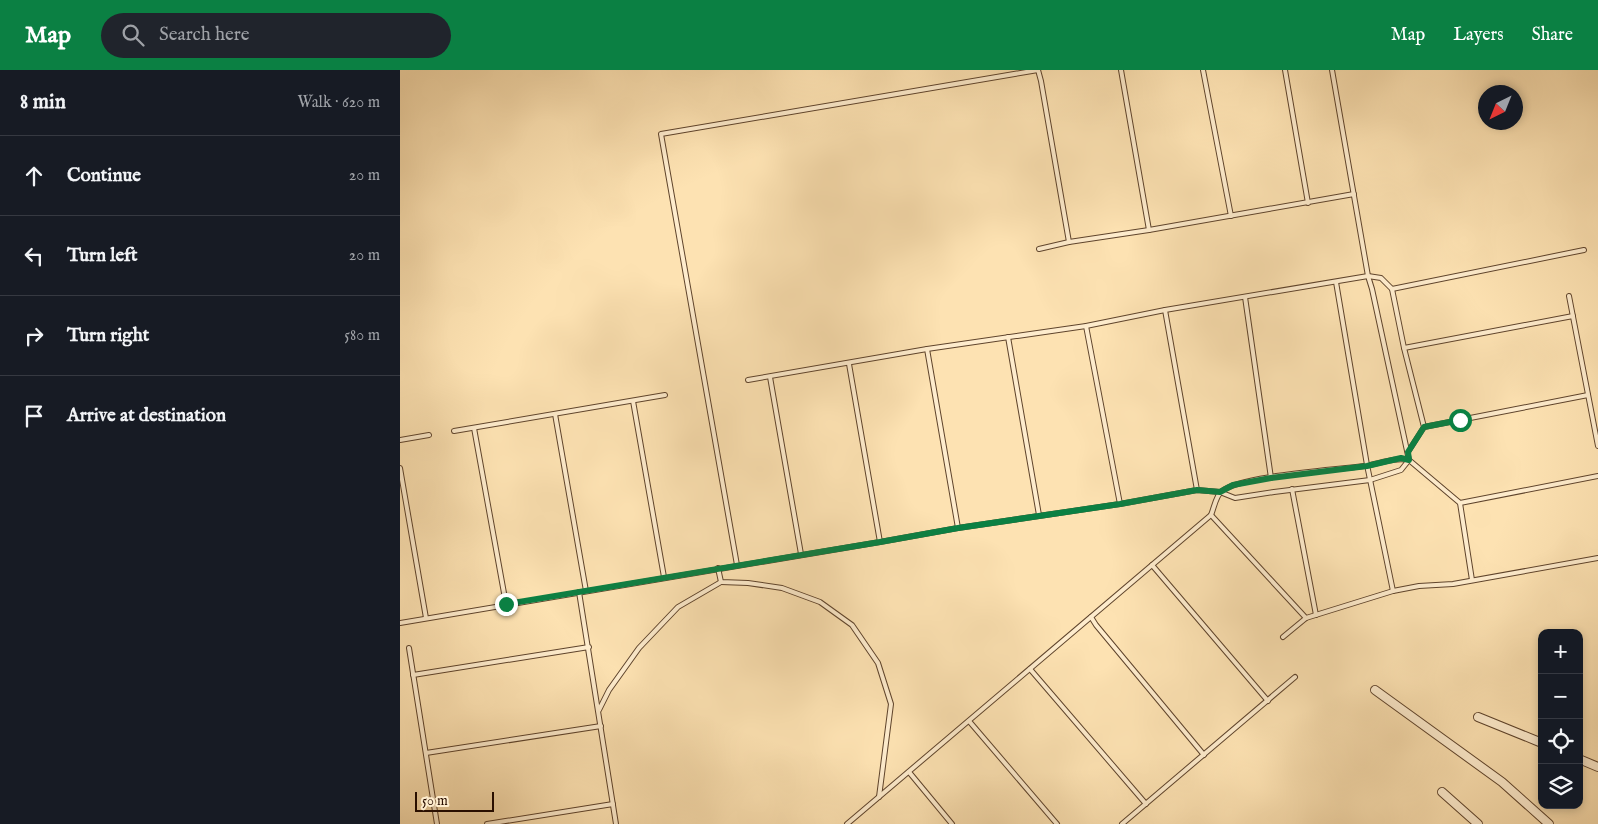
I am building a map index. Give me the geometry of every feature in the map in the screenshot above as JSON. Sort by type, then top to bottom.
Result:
[{"type":"street","points":[[1375,690],[1502,782],[1549,824]]},
{"type":"street","points":[[1478,717],[1538,741]]},
{"type":"street","points":[[1583,761],[1598,767]]},
{"type":"street","points":[[1442,792],[1478,824]]},
{"type":"lane","points":[[737,565],[661,134],[1038,70],[1069,242]]},
{"type":"lane","points":[[1121,70],[1149,230]]},
{"type":"lane","points":[[1203,70],[1231,216]]},
{"type":"lane","points":[[1284,70],[1308,202]]},
{"type":"lane","points":[[400,622],[801,554],[1039,515],[1120,504],[1197,490],[1220,492],[1235,498],[1370,480],[1402,470],[1409,460],[1408,452],[1368,276],[1332,70]]},
{"type":"lane","points":[[1038,249],[1069,242],[1354,194]]},
{"type":"lane","points":[[1392,289],[1584,250]]},
{"type":"lane","points":[[748,380],[927,349],[1086,326],[1165,310],[1368,276],[1381,278],[1392,289],[1404,348],[1424,427]]},
{"type":"lane","points":[[1336,282],[1367,466],[1393,591]]},
{"type":"lane","points":[[1569,296],[1598,446]]},
{"type":"lane","points":[[1245,297],[1271,478]]},
{"type":"lane","points":[[1165,310],[1197,490]]},
{"type":"lane","points":[[1404,348],[1574,316]]},
{"type":"lane","points":[[1086,326],[1120,504]]},
{"type":"lane","points":[[1008,337],[1039,515]]},
{"type":"lane","points":[[927,349],[958,528]]},
{"type":"lane","points":[[849,364],[880,542]]},
{"type":"lane","points":[[770,377],[801,554]]},
{"type":"lane","points":[[454,431],[665,395]]},
{"type":"lane","points":[[1408,452],[1424,427],[1588,395]]},
{"type":"lane","points":[[633,401],[664,577]]},
{"type":"lane","points":[[555,414],[586,591]]},
{"type":"lane","points":[[474,428],[506,604]]},
{"type":"lane","points":[[400,440],[429,435]]},
{"type":"lane","points":[[847,824],[1211,515],[1220,492],[1233,485],[1271,478],[1367,466],[1401,458],[1409,460],[1460,503],[1472,580]]},
{"type":"lane","points":[[400,468],[426,618]]},
{"type":"lane","points":[[1460,503],[1598,476]]},
{"type":"lane","points":[[1292,490],[1316,615]]},
{"type":"lane","points":[[1211,515],[1306,618]]},
{"type":"lane","points":[[1283,637],[1306,618],[1393,591],[1419,586],[1453,584],[1598,558]]},
{"type":"lane","points":[[1152,565],[1268,701]]},
{"type":"lane","points":[[718,568],[721,582]]},
{"type":"lane","points":[[599,712],[609,690],[639,648],[678,607],[721,582],[748,583],[782,588],[820,602],[852,625],[878,663],[891,704],[879,797]]},
{"type":"lane","points":[[579,592],[616,824]]},
{"type":"lane","points":[[1091,617],[1204,755]]},
{"type":"lane","points":[[413,675],[589,647]]},
{"type":"lane","points":[[409,648],[437,824]]},
{"type":"lane","points":[[1030,669],[1146,804]]},
{"type":"lane","points":[[1122,824],[1295,678]]},
{"type":"lane","points":[[969,721],[1057,824]]},
{"type":"lane","points":[[426,753],[601,726]]},
{"type":"lane","points":[[909,772],[952,824]]},
{"type":"lane","points":[[486,824],[613,804]]},
{"type":"route","points":[[506,604],[1197,490],[1220,492],[1233,485],[1271,478],[1367,466],[1401,458],[1409,460],[1408,452],[1424,427],[1460,420]]}]
